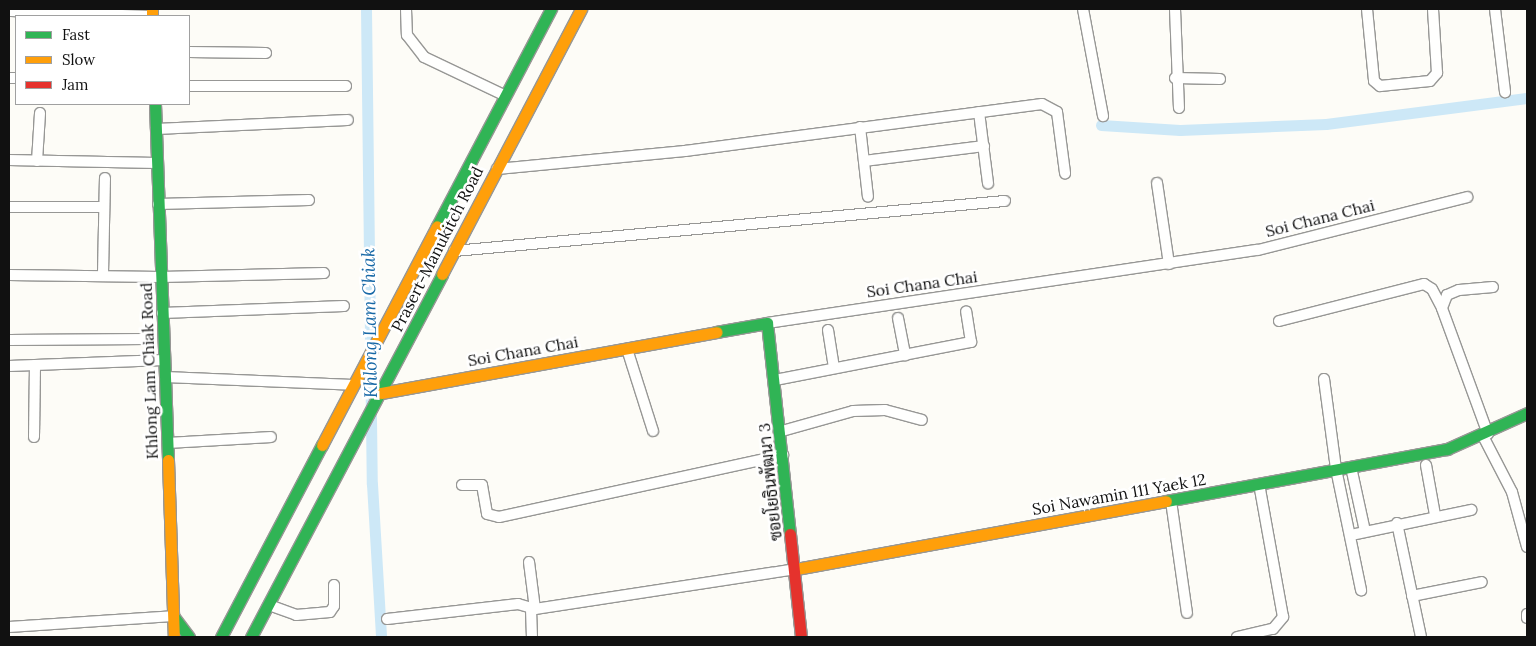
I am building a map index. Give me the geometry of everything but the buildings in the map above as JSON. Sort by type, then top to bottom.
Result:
[{"type":"street","points":[[406,9],[407,35],[424,57],[504,95]]},
{"type":"street","name":"Prasert-Manukitch Road","points":[[224,633],[504,95],[551,9]]},
{"type":"street","name":"Prasert-Manukitch Road","points":[[252,637],[581,9]]},
{"type":"street","points":[[1083,9],[1102,116]]},
{"type":"street","points":[[1175,9],[1175,78],[1179,108]]},
{"type":"street","points":[[1367,9],[1374,81],[1380,86],[1430,81],[1438,73],[1433,9]]},
{"type":"street","points":[[1495,9],[1505,92]]},
{"type":"street","points":[[9,11],[66,10],[138,15]]},
{"type":"street","points":[[190,52],[266,53]]},
{"type":"street","points":[[1175,78],[1220,79]]},
{"type":"street","points":[[190,86],[346,86]]},
{"type":"street","name":"Khlong Lam Chiak Road","points":[[155,105],[174,637]]},
{"type":"street","points":[[497,169],[685,151],[979,112],[1051,105],[1057,112],[1065,173]]},
{"type":"street","points":[[979,112],[988,183]]},
{"type":"street","points":[[37,161],[40,113]]},
{"type":"street","points":[[156,129],[348,120]]},
{"type":"street","points":[[860,127],[868,197]]},
{"type":"street","points":[[864,161],[984,146]]},
{"type":"street","points":[[9,160],[157,163]]},
{"type":"street","points":[[103,273],[105,178]]},
{"type":"street","points":[[1157,183],[1169,264]]},
{"type":"street","name":"Soi Chana Chai","points":[[379,396],[767,323],[1258,250],[1467,197]]},
{"type":"street","points":[[158,204],[309,200]]},
{"type":"street","points":[[454,251],[1005,201]]},
{"type":"street","points":[[9,207],[104,207]]},
{"type":"street","points":[[9,275],[103,273],[161,277],[324,272]]},
{"type":"street","points":[[1279,321],[1424,284],[1432,289],[1442,308],[1486,435],[1512,492],[1527,547]]},
{"type":"street","points":[[1442,308],[1447,295],[1459,290],[1493,286]]},
{"type":"street","points":[[162,314],[344,306]]},
{"type":"street","points":[[775,380],[971,342],[966,311]]},
{"type":"street","points":[[898,318],[905,355]]},
{"type":"street","name":"ซอยโยธินพัฒนา 3","points":[[767,323],[782,431],[801,637]]},
{"type":"street","points":[[828,330],[834,368]]},
{"type":"street","points":[[9,340],[144,339]]},
{"type":"street","points":[[627,349],[653,431]]},
{"type":"street","points":[[9,366],[164,360]]},
{"type":"street","points":[[34,437],[35,365]]},
{"type":"street","points":[[165,377],[353,385]]},
{"type":"street","points":[[1324,379],[1336,469],[1361,590]]},
{"type":"street","points":[[782,431],[854,412],[885,410],[922,420]]},
{"type":"street","name":"Soi Nawamin 111 Yaek 12","points":[[796,569],[1447,448],[1486,435],[1527,413]]},
{"type":"street","points":[[168,443],[271,437]]},
{"type":"street","points":[[462,485],[482,485],[487,514],[499,517],[783,455]]},
{"type":"street","points":[[1426,466],[1435,515]]},
{"type":"street","points":[[1351,467],[1365,531]]},
{"type":"street","points":[[1237,637],[1273,629],[1283,617],[1259,484]]},
{"type":"street","points":[[1170,501],[1186,612]]},
{"type":"street","points":[[1351,535],[1396,523],[1471,510]]},
{"type":"street","points":[[1396,523],[1420,637]]},
{"type":"street","points":[[528,562],[533,609],[532,637]]},
{"type":"street","points":[[387,619],[518,604],[533,609],[796,569]]},
{"type":"street","points":[[1412,596],[1482,582]]},
{"type":"street","points":[[269,605],[296,615],[330,612],[334,606],[334,586]]},
{"type":"street","points":[[9,627],[174,616],[189,637]]},
{"type":"street","points":[[213,637],[224,633]]},
{"type":"waterway","name":"Khlong Lam Chiak","points":[[366,9],[372,484],[381,637]]},
{"type":"waterway","points":[[1101,125],[1180,130],[1326,124],[1527,98]]},
{"type":"traffic: fast","points":[[437,226],[551,9]]},
{"type":"traffic: fast","points":[[155,105],[168,460]]},
{"type":"traffic: fast","points":[[251,637],[442,274]]},
{"type":"traffic: fast","points":[[716,332],[767,323],[790,534]]},
{"type":"traffic: fast","points":[[1166,501],[1447,449],[1527,413]]},
{"type":"traffic: fast","points":[[221,637],[322,445]]},
{"type":"traffic: fast","points":[[174,617],[189,637]]},
{"type":"traffic: slow","points":[[152,9],[152,15]]},
{"type":"traffic: slow","points":[[442,274],[581,9]]},
{"type":"traffic: slow","points":[[322,445],[437,226]]},
{"type":"traffic: slow","points":[[381,393],[716,332]]},
{"type":"traffic: slow","points":[[168,460],[174,637]]},
{"type":"traffic: slow","points":[[796,569],[1166,501]]},
{"type":"traffic: jam","points":[[790,534],[801,637]]}]
